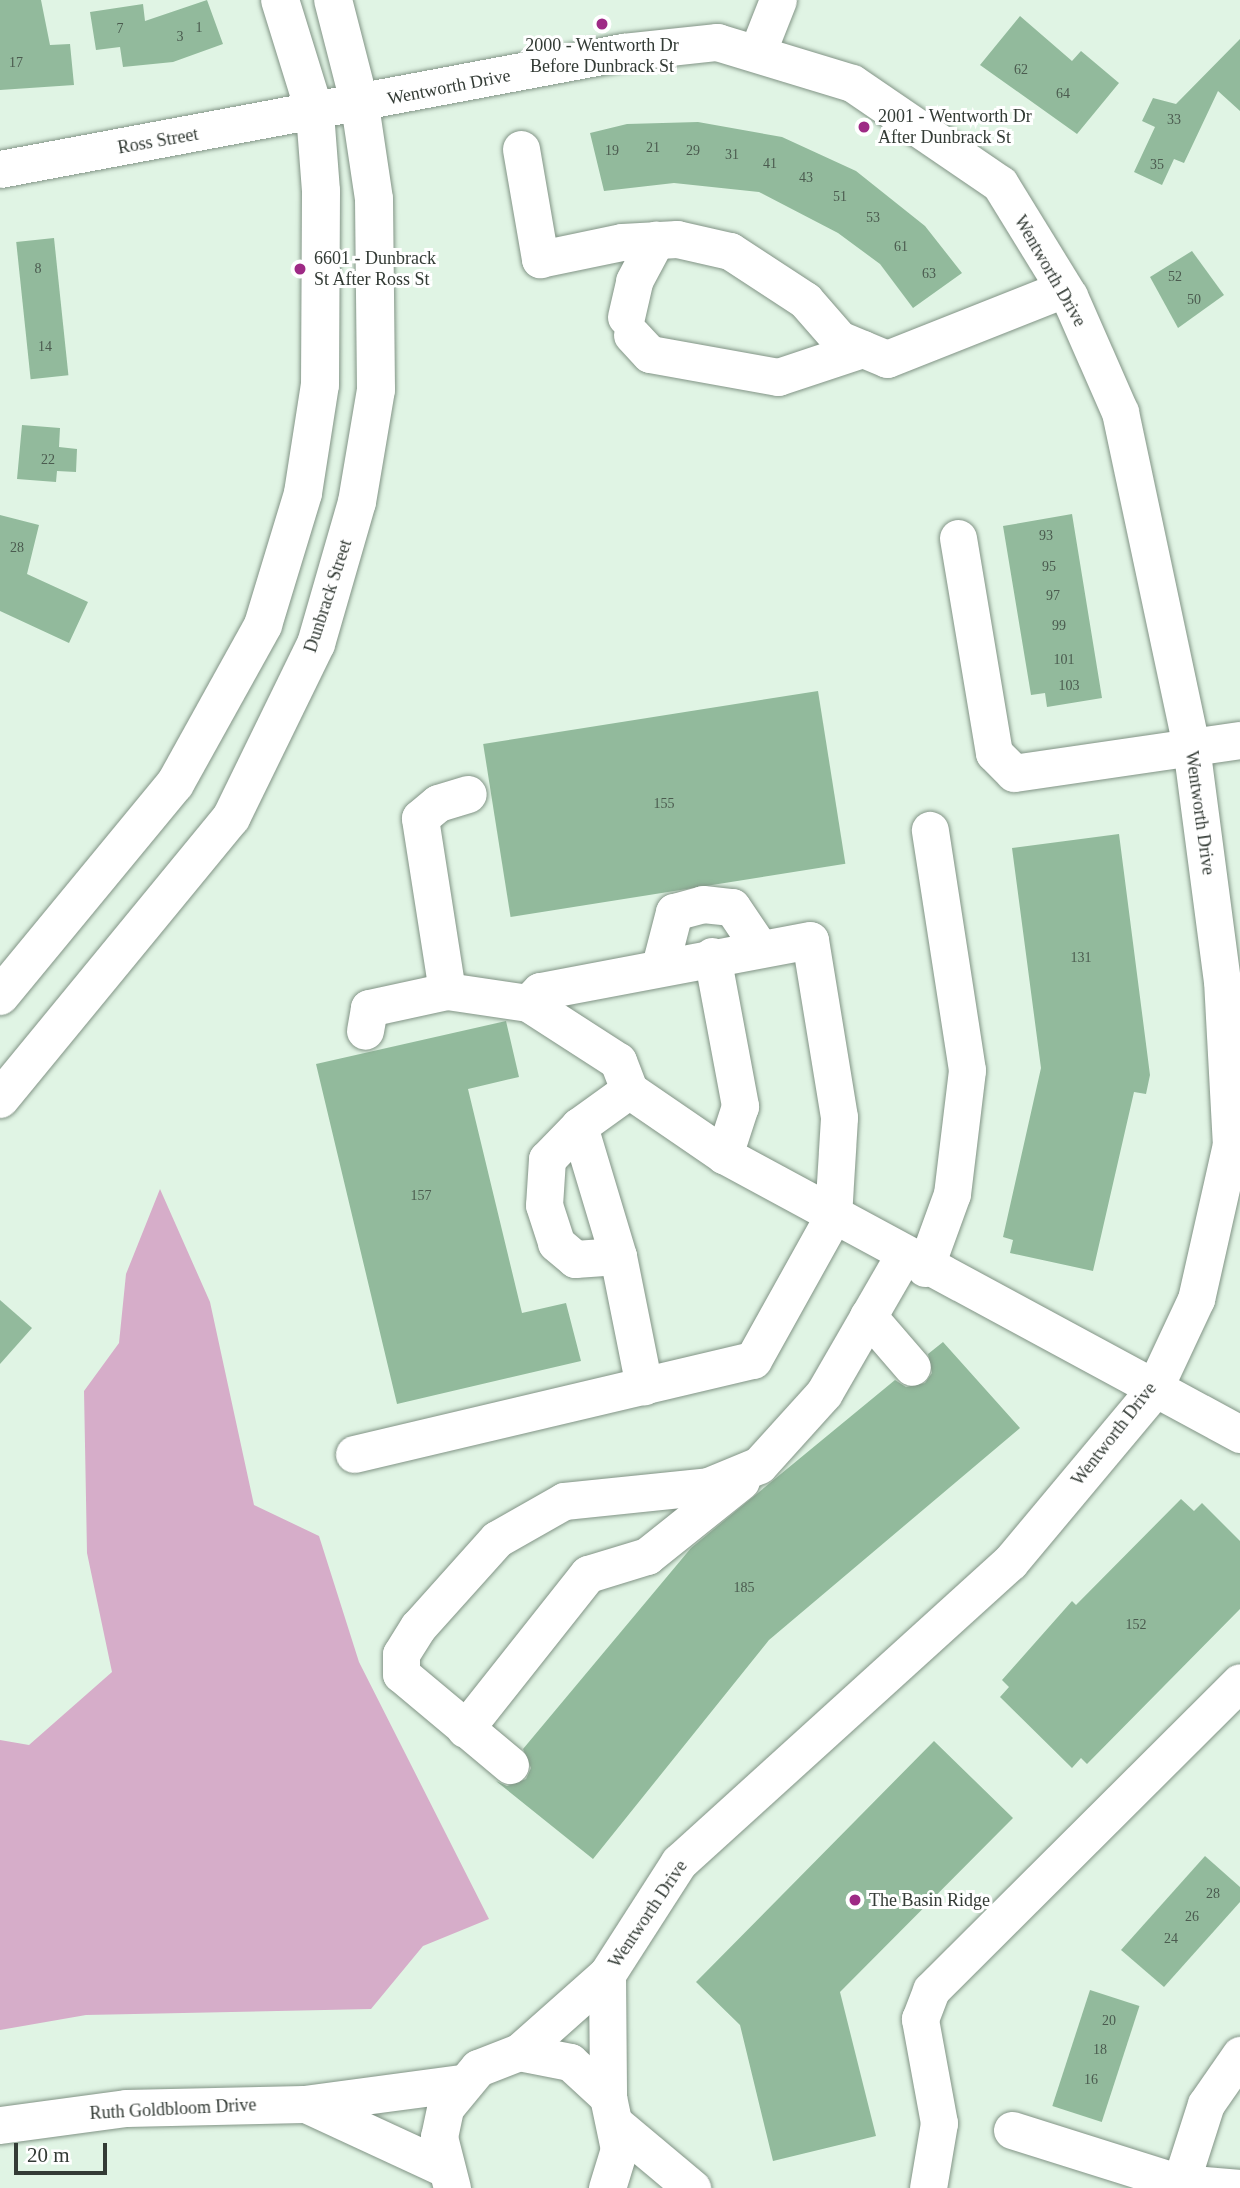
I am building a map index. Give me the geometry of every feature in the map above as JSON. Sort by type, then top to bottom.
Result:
[{"type":"main road","points":[[0,996],[176,784],[263,625],[303,493],[320,385],[315,113],[280,0]]},
{"type":"main road","name":"Dunbrack Street","points":[[0,1099],[231,818],[316,644],[357,502],[376,390],[373,199],[360,105],[333,0]]},
{"type":"street","points":[[757,53],[778,0]]},
{"type":"street","name":"Wentworth Drive","points":[[315,113],[623,52],[717,42],[852,83],[1000,184],[1064,289],[1120,412],[1191,746],[1222,980],[1231,1144],[1196,1299],[1153,1391],[1010,1562],[679,1862],[607,1974],[519,2052]]},
{"type":"street","name":"Ross Street","points":[[0,169],[315,113]]},
{"type":"street","points":[[521,149],[540,259],[656,240],[730,251],[769,273],[805,300],[839,339],[887,359],[1064,289]]},
{"type":"street","points":[[656,240],[634,281],[629,326],[650,354],[778,376],[862,349]]},
{"type":"street","points":[[958,538],[994,753],[1014,773],[1240,740]]},
{"type":"street","points":[[447,991],[420,818],[438,803],[468,794]]},
{"type":"street","points":[[465,1729],[588,1574],[648,1556],[759,1465],[824,1393],[868,1316],[914,1262],[952,1194],[967,1070],[930,830]]},
{"type":"street","points":[[660,966],[674,912],[703,904],[732,907],[759,947]]},
{"type":"street","points":[[354,1454],[753,1360],[833,1216],[838,1117],[810,940],[759,947],[540,990],[528,1003]]},
{"type":"street","points":[[712,956],[740,1106],[724,1155]]},
{"type":"street","points":[[365,1031],[369,1008],[447,991],[528,1003],[618,1061],[629,1090],[724,1155],[914,1262],[1153,1391],[1240,1434]]},
{"type":"street","points":[[618,1256],[575,1259],[556,1243],[544,1205],[547,1159],[579,1126],[629,1090]]},
{"type":"street","points":[[579,1126],[618,1256],[644,1386]]},
{"type":"street","points":[[868,1316],[912,1367]]},
{"type":"street","points":[[510,1765],[409,1685],[401,1674],[401,1654],[497,1539],[564,1501],[708,1486],[759,1465]]},
{"type":"street","points":[[928,2188],[939,2123],[920,2019],[931,1990],[1240,1682]]},
{"type":"street","name":"Wentworth Drive","points":[[607,1974],[613,2112],[620,2149],[607,2188]]},
{"type":"street","points":[[447,2177],[445,2108],[461,2083],[498,2057],[519,2052],[570,2062],[613,2112],[692,2188]]},
{"type":"street","points":[[1180,2186],[1206,2104],[1240,2055]]},
{"type":"street","name":"Ruth Goldbloom Drive","points":[[0,2125],[126,2108],[304,2104],[461,2083]]},
{"type":"street","name":"Ruth Goldbloom Drive","points":[[304,2104],[379,2132],[447,2177]]},
{"type":"street","points":[[1012,2130],[1180,2186],[1240,2188]]},
{"type":"shaded area","points":[[160,1189],[210,1302],[254,1505],[319,1536],[359,1662],[489,1919],[423,1946],[371,2009],[86,2015],[0,2030],[0,1740],[29,1745],[112,1672],[87,1553],[84,1391],[119,1343],[126,1274]]},
{"type":"building","points":[[0,0],[41,0],[50,45],[70,44],[74,85],[0,90]]},
{"type":"building","points":[[207,0],[223,44],[173,62],[123,67],[120,47],[96,50],[90,12],[143,4],[145,21]]},
{"type":"building","points":[[1020,16],[1072,61],[1081,51],[1119,83],[1077,134],[980,65]]},
{"type":"building","points":[[1240,39],[1240,111],[1218,91],[1184,163],[1174,159],[1162,185],[1134,172],[1155,127],[1142,121],[1153,98],[1176,104]]},
{"type":"building","points":[[698,122],[782,137],[856,171],[925,226],[962,273],[913,308],[880,264],[838,233],[759,192],[674,183],[604,191],[590,133],[627,124]]},
{"type":"building","points":[[54,238],[68,375],[31,379],[16,242]]},
{"type":"building","points":[[1192,251],[1224,295],[1178,328],[1150,277]]},
{"type":"building","points":[[22,425],[60,428],[59,447],[77,449],[76,472],[57,471],[56,482],[17,479]]},
{"type":"building","points":[[1072,514],[1102,698],[1047,707],[1045,693],[1031,695],[1003,526]]},
{"type":"building","points":[[0,515],[39,525],[27,574],[88,602],[69,643],[0,611]]},
{"type":"building","points":[[818,691],[845,864],[511,917],[483,744]]},
{"type":"building","points":[[1119,834],[1150,1075],[1146,1094],[1134,1092],[1093,1271],[1010,1253],[1013,1240],[1003,1237],[1041,1068],[1012,848]]},
{"type":"building","points":[[506,1021],[519,1077],[468,1089],[522,1313],[566,1303],[581,1361],[397,1404],[316,1064]]},
{"type":"building","points":[[0,1300],[32,1328],[0,1364]]},
{"type":"building","points":[[943,1342],[1020,1428],[769,1640],[593,1859],[496,1781],[507,1786],[526,1779],[531,1768],[523,1749],[691,1548],[895,1380],[906,1387],[925,1383],[932,1373],[928,1354]]},
{"type":"building","points":[[1181,1499],[1194,1511],[1202,1503],[1240,1541],[1240,1609],[1087,1764],[1081,1758],[1072,1768],[1000,1697],[1009,1687],[1002,1680],[1072,1601],[1076,1605]]},
{"type":"building","name":"The Basin Ridge","points":[[934,1741],[1013,1818],[840,1992],[876,2136],[773,2161],[740,2025],[696,1982]]},
{"type":"building","points":[[1205,1856],[1240,1887],[1240,1902],[1164,1987],[1121,1950]]},
{"type":"building","points":[[1090,1990],[1139,2006],[1102,2122],[1052,2106]]},
{"type":"place","name":"2000 - Wentworth Dr Before Dunbrack St","points":[[602,24]]},
{"type":"place","name":"2001 - Wentworth Dr After Dunbrack St","points":[[864,127]]},
{"type":"place","name":"6601 - Dunbrack St After Ross St","points":[[300,269]]},
{"type":"place","name":"The Basin Ridge","points":[[855,1900]]}]
